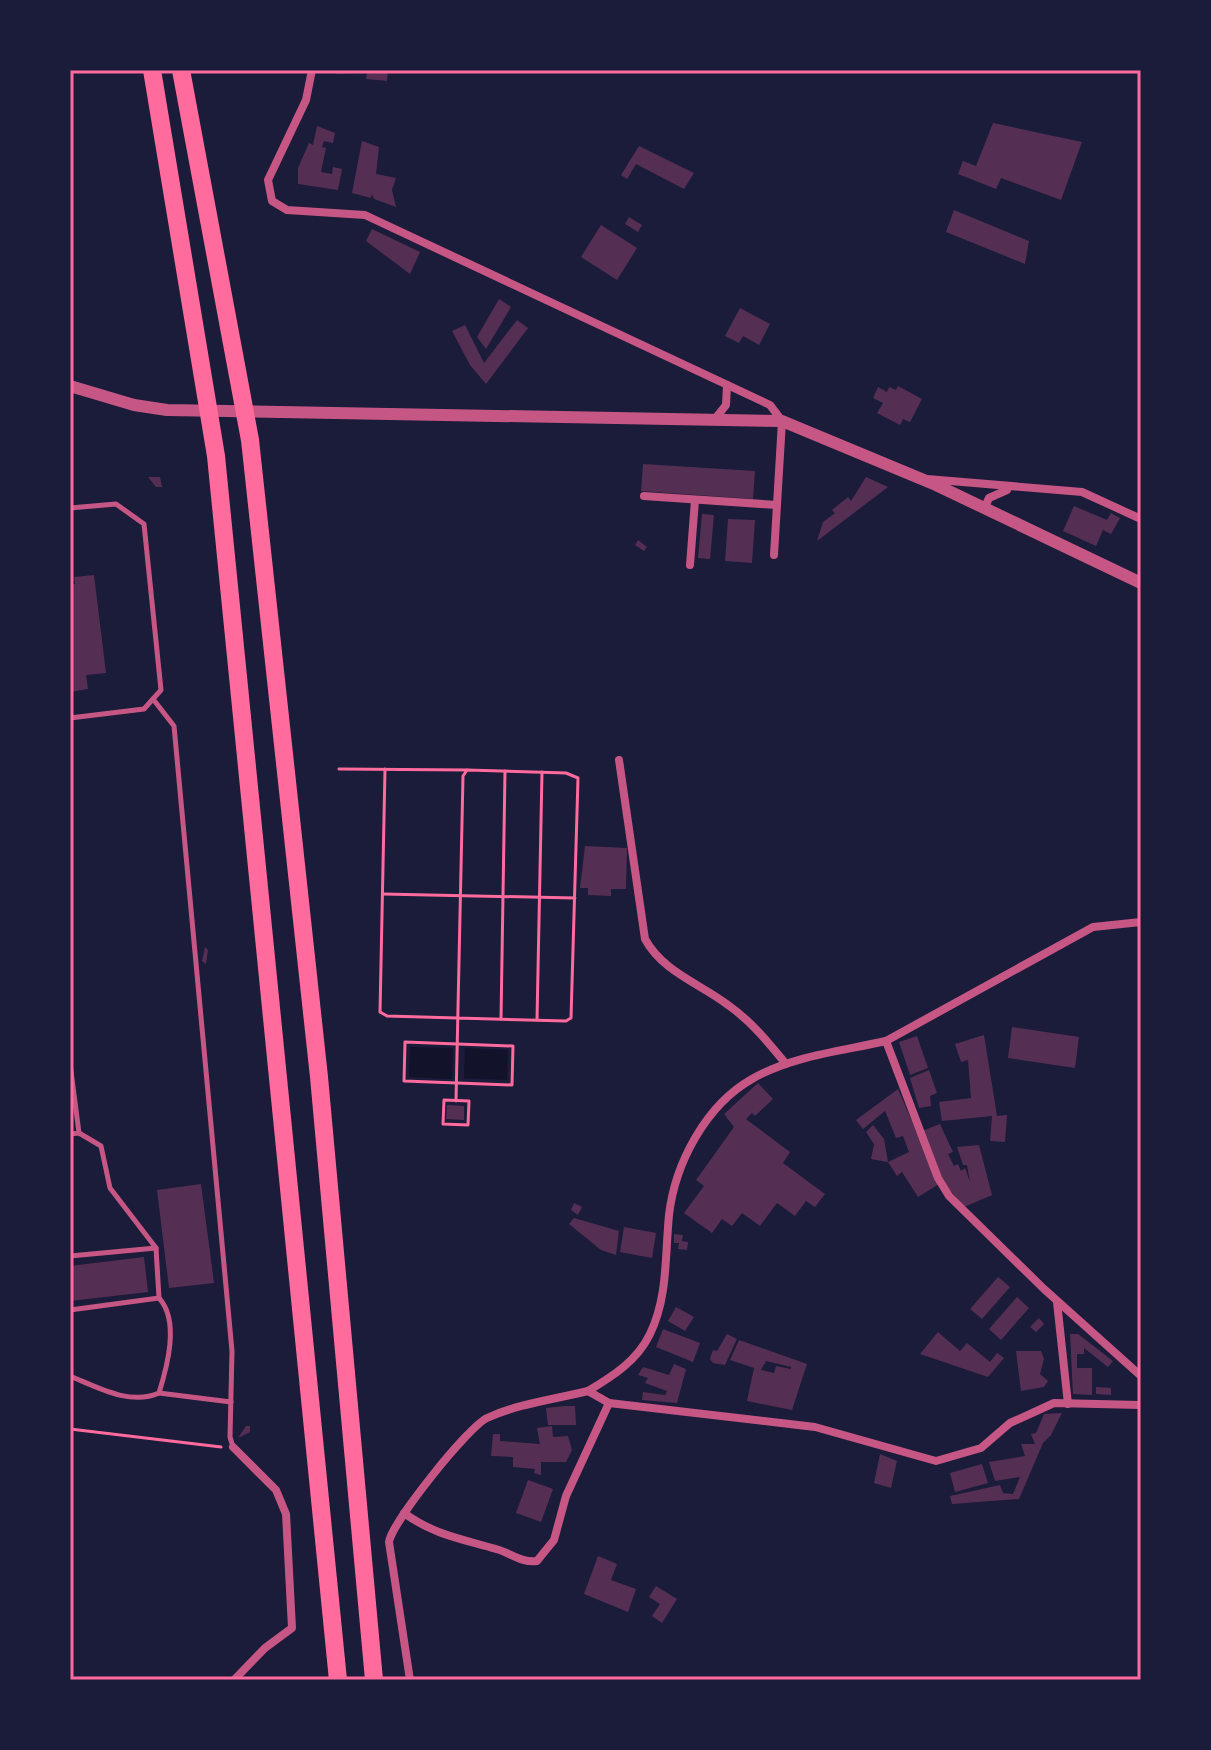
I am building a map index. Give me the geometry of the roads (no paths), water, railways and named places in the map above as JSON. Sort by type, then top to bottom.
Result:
[{"type":"highway","points":[[152,70],[216,456],[338,1680]]},
{"type":"highway","points":[[181,70],[250,440],[319,1077],[374,1680]]},
{"type":"street","points":[[312,70],[306,100],[268,180],[267,191],[279,207],[365,215],[770,405],[782,421],[774,555]]},
{"type":"street","points":[[715,419],[726,405],[727,385]]},
{"type":"street","points":[[70,386],[134,405],[167,410],[782,421],[923,480],[1141,583]]},
{"type":"street","points":[[923,480],[1082,492],[1141,519]]},
{"type":"street","points":[[967,500],[975,489],[983,485]]},
{"type":"street","points":[[984,509],[994,494],[1015,488]]},
{"type":"street","points":[[644,496],[777,505]]},
{"type":"street","points":[[690,565],[695,500]]},
{"type":"street","points":[[619,760],[635,855],[639,920],[649,947],[671,969],[750,1022],[786,1064]]},
{"type":"street","points":[[410,1680],[389,1542],[394,1525],[460,1443],[487,1418],[588,1391],[631,1361],[650,1334],[665,1280],[670,1211],[677,1179],[705,1121],[750,1079],[786,1064],[886,1041],[1093,927],[1141,922]]},
{"type":"street","points":[[886,1041],[944,1188],[958,1207],[1141,1376]]},
{"type":"street","points":[[1057,1301],[1068,1404]]},
{"type":"street","points":[[588,1391],[609,1403],[815,1427],[936,1461],[981,1448],[1010,1423],[1054,1403],[1141,1405]]},
{"type":"street","points":[[404,1513],[455,1541],[494,1548],[520,1560],[537,1561],[554,1540],[566,1496],[609,1403]]},
{"type":"street","points":[[233,1447],[276,1490],[286,1514],[292,1628],[265,1648],[234,1680]]},
{"type":"lane","points":[[70,508],[116,504],[144,524],[161,690],[144,709],[70,718]]},
{"type":"lane","points":[[153,699],[174,726],[232,1351],[233,1447]]},
{"type":"lane","points":[[70,1063],[79,1133]]},
{"type":"lane","points":[[70,1134],[79,1133],[101,1146],[110,1188],[156,1248],[159,1298],[167,1306],[170,1358],[159,1393]]},
{"type":"lane","points":[[70,1256],[156,1248]]},
{"type":"lane","points":[[70,1310],[159,1298]]},
{"type":"lane","points":[[70,1376],[118,1396],[148,1398],[159,1393],[231,1402]]}]
